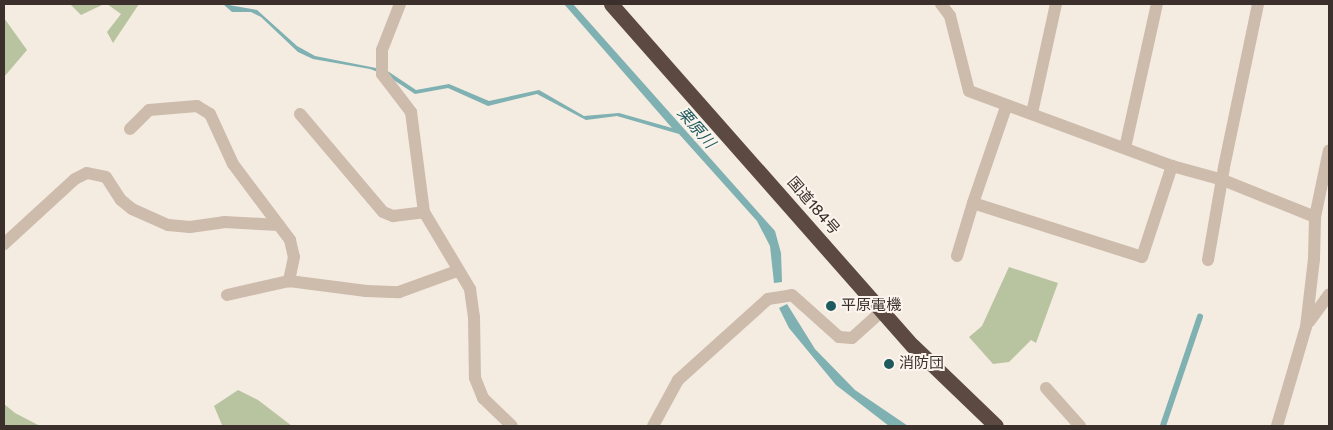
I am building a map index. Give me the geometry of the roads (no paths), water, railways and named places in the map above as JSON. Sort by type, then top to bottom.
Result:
[{"type":"highway","name":"国道184号","points":[[611,4],[913,346],[996,426]]},
{"type":"street","points":[[400,4],[382,50],[381,70],[411,112],[424,212],[457,271],[470,289],[474,317],[475,378],[483,398],[512,426]]},
{"type":"street","points":[[941,4],[950,16],[969,91],[1006,107],[1032,113],[1172,166],[1223,180],[1314,217]]},
{"type":"street","points":[[950,16],[955,4]]},
{"type":"street","points":[[1032,113],[1056,4]]},
{"type":"street","points":[[1125,148],[1157,4]]},
{"type":"street","points":[[1208,260],[1258,4]]},
{"type":"street","points":[[130,129],[149,110],[197,106],[210,114],[232,164],[290,240],[294,257],[289,281]]},
{"type":"street","points":[[957,256],[1006,107]]},
{"type":"street","points":[[300,114],[383,212],[394,216],[424,212]]},
{"type":"street","points":[[1277,426],[1306,327],[1314,259],[1314,217],[1329,150]]},
{"type":"street","points":[[973,203],[1142,257],[1172,166]]},
{"type":"street","points":[[4,244],[75,179],[87,173],[106,178],[121,200],[132,209],[168,225],[190,227],[224,222],[279,224]]},
{"type":"street","points":[[227,295],[289,281],[366,291],[399,292],[457,271]]},
{"type":"street","points":[[1306,327],[1329,294]]},
{"type":"street","points":[[653,426],[678,380],[768,299],[792,296],[839,337],[852,338],[882,311]]},
{"type":"street","points":[[1046,388],[1080,426]]},
{"type":"water","points":[[223,4],[257,10],[297,46],[315,56],[386,70],[416,90],[449,84],[489,101],[539,90],[584,116],[619,113],[672,128],[564,4],[573,4],[775,231],[781,253],[782,282],[774,283],[770,246],[757,221],[679,134],[617,116],[586,120],[537,94],[488,106],[448,88],[415,94],[386,75],[370,69],[313,59],[298,52],[261,17],[251,12],[232,12]]},
{"type":"water","points":[[787,304],[815,349],[855,390],[908,426],[889,426],[836,385],[789,328],[779,308]]},
{"type":"waterway","points":[[1163,426],[1200,317]]},
{"type":"place","name":"平原電機","points":[[831,306]]},
{"type":"place","name":"消防団","points":[[889,364]]},
{"type":"water label","name":"栗原川","points":[[696,128]]}]
